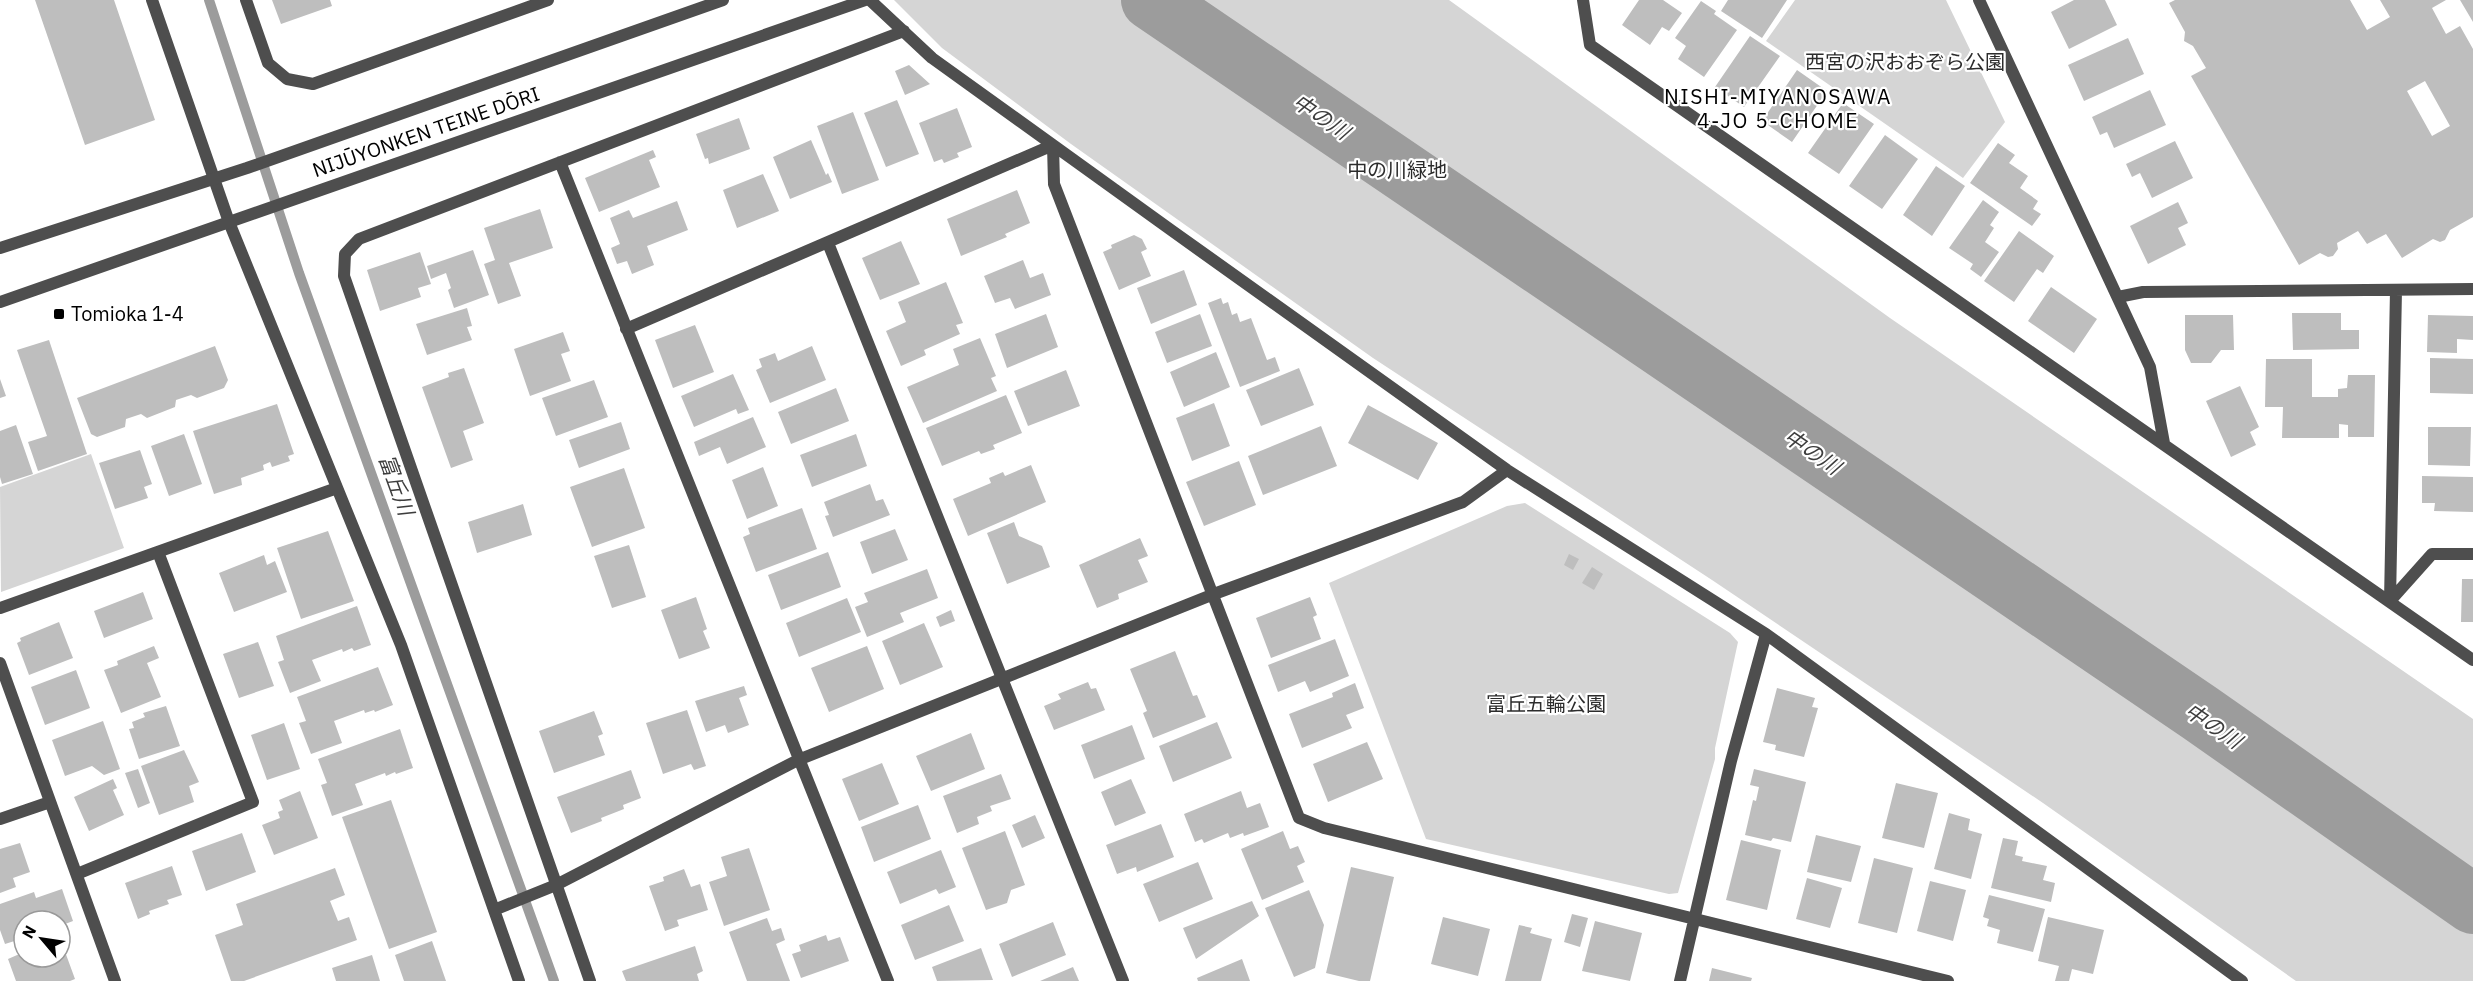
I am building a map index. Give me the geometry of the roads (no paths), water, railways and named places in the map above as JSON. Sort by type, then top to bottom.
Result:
[{"type":"street","points":[[152,0],[229,222],[401,645],[519,981]]},
{"type":"street","points":[[246,0],[268,63],[287,79],[313,84],[548,0]]},
{"type":"street","points":[[505,0],[510,13]]},
{"type":"street","name":"NIJŪYONKEN TEINE DŌRI","points":[[0,248],[247,168],[723,0]]},
{"type":"street","name":"NIJŪYONKEN TEINE DŌRI","points":[[0,302],[865,0]]},
{"type":"street","points":[[870,0],[932,58],[1507,470],[1766,634],[2242,981]]},
{"type":"street","points":[[1583,0],[1590,45],[2473,660]]},
{"type":"street","points":[[1979,0],[2150,367],[2164,443]]},
{"type":"street","points":[[590,981],[550,886],[344,276],[345,254],[359,239],[904,32]]},
{"type":"street","points":[[626,329],[1053,145]]},
{"type":"street","points":[[1053,145],[1054,183],[1299,818],[1324,828],[1948,981]]},
{"type":"street","points":[[560,162],[888,981]]},
{"type":"street","points":[[828,243],[1123,981]]},
{"type":"street","points":[[2118,297],[2143,292],[2473,289]]},
{"type":"street","points":[[2390,602],[2396,290]]},
{"type":"street","points":[[494,910],[550,886],[798,760],[1214,594],[1463,502],[1507,470]]},
{"type":"street","points":[[0,608],[337,488]]},
{"type":"street","points":[[76,874],[253,802],[158,552]]},
{"type":"street","points":[[2390,602],[2432,554],[2473,554]]},
{"type":"street","points":[[1680,981],[1731,761],[1766,634]]},
{"type":"street","points":[[0,663],[115,981]]},
{"type":"street","points":[[0,819],[50,801]]},
{"type":"waterway","name":"富丘川","points":[[209,0],[299,273],[554,981]]},
{"type":"waterway","name":"中の川","points":[[1151,0],[2200,713],[2473,904]]},
{"type":"place","name":"Tomioka 1-4","points":[[59,314]]},
{"type":"district","name":"NISHI-MIYANOSAWA 4-JO 5-CHOME","points":[[1778,109]]},
{"type":"park label","name":"西宮の沢おおぞら公園","points":[[1905,62]]},
{"type":"park label","name":"中の川緑地","points":[[1397,170]]},
{"type":"park label","name":"富丘五輪公園","points":[[1546,704]]}]
